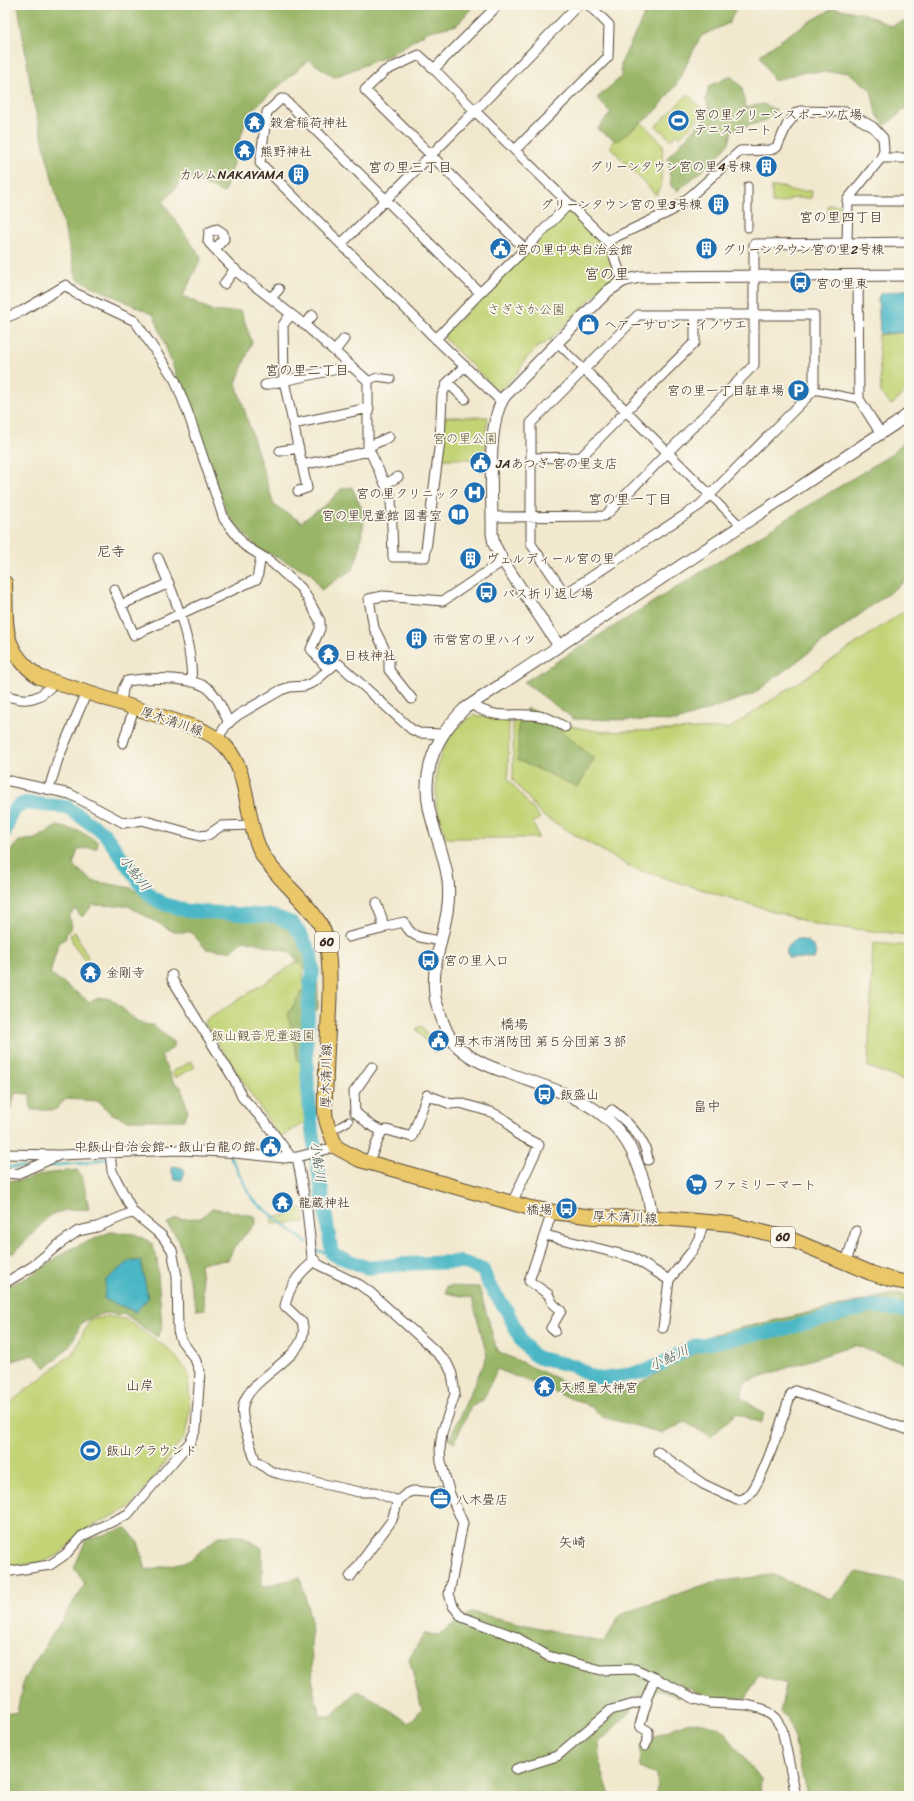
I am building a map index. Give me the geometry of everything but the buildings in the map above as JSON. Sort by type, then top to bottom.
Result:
[{"type":"main road","name":"厚木清川線","points":[[5,583],[7,634],[11,649],[18,660],[27,669],[39,677],[191,725],[217,739],[227,748],[234,758],[240,775],[255,838],[268,865],[315,915],[326,936],[328,966],[326,1117],[332,1148],[368,1163],[512,1203],[552,1212],[594,1217],[704,1220],[731,1224],[770,1233],[790,1239],[871,1273],[908,1284]]},
{"type":"street","points":[[434,69],[498,5]]},
{"type":"street","points":[[342,244],[578,5]]},
{"type":"street","points":[[515,150],[608,57],[609,25],[589,5]]},
{"type":"street","points":[[525,249],[365,90],[384,71],[419,55],[607,241],[610,245],[623,281]]},
{"type":"street","points":[[480,293],[284,99],[281,98],[267,112],[260,163],[436,339],[501,401]]},
{"type":"street","points":[[607,241],[670,212],[693,194],[742,150],[770,150],[777,147],[792,116],[800,112],[847,112],[873,127],[883,138],[884,150],[881,158],[847,201],[847,243]]},
{"type":"street","points":[[881,158],[909,158]]},
{"type":"street","points":[[748,186],[748,228]]},
{"type":"street","points":[[847,201],[909,201]]},
{"type":"street","points":[[436,339],[568,204]]},
{"type":"street","points":[[492,517],[604,516],[668,454],[754,364],[754,244],[909,242]]},
{"type":"street","points":[[215,249],[235,269],[305,325],[368,381],[368,449],[391,497],[393,557],[425,557],[440,441],[441,401],[448,383],[464,366]]},
{"type":"street","points":[[224,284],[235,269]]},
{"type":"street","points":[[558,646],[503,561],[494,544],[492,517],[492,428],[501,401],[608,291],[623,281],[640,277],[909,275]]},
{"type":"street","points":[[858,276],[859,399],[881,434]]},
{"type":"street","points":[[5,318],[22,311],[66,285],[75,293],[136,321],[175,380],[188,413],[224,519],[245,546],[270,561],[301,588],[320,621],[320,629],[311,649],[327,668]]},
{"type":"street","points":[[271,298],[279,289]]},
{"type":"street","points":[[291,314],[283,326],[284,381],[307,488],[298,491]]},
{"type":"street","points":[[305,325],[313,315]]},
{"type":"street","points":[[638,315],[695,315],[814,315],[814,390],[700,505],[565,594],[531,544],[531,424],[638,315]]},
{"type":"street","points":[[531,458],[581,457],[695,342],[695,315]]},
{"type":"street","points":[[335,351],[344,339]]},
{"type":"street","points":[[557,343],[741,526]]},
{"type":"street","points":[[265,385],[351,366]]},
{"type":"street","points":[[368,381],[377,378],[391,379]]},
{"type":"street","points":[[448,383],[465,400]]},
{"type":"street","points":[[814,390],[859,399]]},
{"type":"street","points":[[294,424],[369,408]]},
{"type":"street","points":[[651,1218],[651,1207],[648,1194],[636,1162],[622,1136],[606,1117],[575,1097],[491,1067],[468,1055],[454,1043],[443,1023],[435,996],[434,978],[444,925],[448,881],[430,813],[427,789],[432,756],[441,734],[455,717],[471,704],[881,434],[909,413]]},
{"type":"street","points":[[302,465],[368,449],[389,437]]},
{"type":"street","points":[[280,451],[298,448]]},
{"type":"street","points":[[385,484],[398,477]]},
{"type":"street","points":[[392,518],[402,518]]},
{"type":"street","points":[[114,590],[134,635],[257,579],[261,556]]},
{"type":"street","points":[[158,558],[181,614],[187,635],[192,682]]},
{"type":"street","points":[[412,699],[402,683],[389,670],[389,658],[374,628],[368,597],[383,596],[443,601],[503,561]]},
{"type":"street","points":[[121,605],[169,584]]},
{"type":"street","points":[[217,739],[229,723],[238,715],[281,690],[290,687],[305,686],[314,682],[327,668],[335,664],[339,664],[411,729],[419,732],[441,734]]},
{"type":"street","points":[[121,703],[123,689],[127,681],[154,679],[192,682],[206,687],[218,700],[229,723]]},
{"type":"street","points":[[5,695],[16,699],[34,698],[46,693],[55,682]]},
{"type":"street","points":[[49,789],[58,759],[87,692]]},
{"type":"street","points":[[471,704],[480,710],[494,715],[544,717],[565,727]]},
{"type":"street","points":[[123,743],[134,708]]},
{"type":"street","points":[[5,780],[70,794],[124,823],[142,820],[200,836],[208,835],[220,826],[252,826]]},
{"type":"street","points":[[376,903],[382,918],[382,927]]},
{"type":"street","points":[[349,937],[404,922],[412,935],[440,941]]},
{"type":"street","points":[[172,975],[172,979],[235,1081],[242,1097],[297,1156],[307,1210],[309,1244],[312,1257],[319,1265],[360,1285],[371,1293],[447,1363],[452,1374],[455,1394],[442,1433],[440,1449],[441,1462],[450,1494],[463,1523],[449,1594],[453,1606],[458,1613],[462,1617],[516,1637],[548,1656],[601,1670],[635,1669],[696,1699],[709,1703],[747,1705],[763,1709],[775,1718],[782,1729],[796,1796]]},
{"type":"street","points":[[372,1067],[354,1092],[355,1112],[382,1131],[387,1130],[412,1137],[427,1095],[451,1104],[460,1103],[496,1115],[506,1120],[517,1134],[539,1145],[512,1203]]},
{"type":"street","points":[[606,1117],[612,1110],[622,1118],[647,1148],[648,1160]]},
{"type":"street","points":[[330,1132],[349,1121]]},
{"type":"street","points":[[368,1163],[382,1131]]},
{"type":"street","points":[[5,1154],[60,1155],[218,1151],[297,1156],[332,1148]]},
{"type":"street","points":[[5,1572],[50,1565],[66,1554],[82,1536],[128,1514],[190,1442],[195,1433],[200,1372],[195,1359],[181,1340],[178,1331],[177,1276],[172,1250],[162,1236],[133,1212],[112,1171],[110,1153]]},
{"type":"street","points":[[5,1173],[17,1174],[60,1155]]},
{"type":"street","points":[[5,1283],[33,1266],[58,1245],[78,1231],[97,1227],[133,1212]]},
{"type":"street","points":[[551,1329],[561,1311],[553,1304],[548,1294],[529,1282],[552,1212]]},
{"type":"street","points":[[663,1328],[669,1280],[692,1251],[699,1238],[704,1220]]},
{"type":"street","points":[[846,1262],[856,1231]]},
{"type":"street","points":[[545,1235],[632,1257],[669,1280]]},
{"type":"street","points":[[315,1261],[306,1267],[291,1287],[285,1306],[302,1322],[303,1336],[292,1353],[252,1390],[244,1403],[243,1416],[255,1460],[270,1470],[280,1474],[359,1492],[375,1492],[398,1501]]},
{"type":"street","points":[[658,1452],[703,1484],[737,1500],[742,1500],[749,1496],[758,1482],[791,1394],[795,1391],[909,1430]]},
{"type":"street","points":[[350,1577],[392,1520],[398,1501],[407,1493],[413,1491],[450,1494]]},
{"type":"street","points":[[645,1746],[648,1732],[641,1727],[640,1724],[647,1702],[645,1701],[655,1678]]},
{"type":"street","points":[[516,1769],[557,1756],[612,1710],[645,1701]]},
{"type":"green space","points":[[18,5],[474,5],[457,25],[429,31],[390,55],[334,77],[309,60],[248,113],[224,193],[186,176],[163,202],[201,258],[183,296],[215,312],[241,311],[252,342],[236,383],[274,505],[301,522],[328,503],[341,489],[352,487],[365,516],[358,555],[353,569],[321,590],[311,573],[257,548],[228,516],[154,315],[77,279],[33,101]]},
{"type":"green space","points":[[649,5],[738,5],[729,23],[701,36],[676,85],[655,112],[617,141],[597,129],[611,113],[597,98],[621,77],[621,63]]},
{"type":"green space","points":[[834,8],[865,14],[891,26],[907,20],[909,17],[909,105],[885,126],[876,113],[871,90],[848,72],[802,72],[774,81],[760,55],[797,29]]},
{"type":"green space","points":[[731,76],[742,87],[745,108],[763,104],[776,110],[766,120],[732,131],[729,143],[714,161],[677,191],[671,186],[668,157],[710,113],[706,99],[709,86]]},
{"type":"green space","name":"宮の里グリーンスポーツ広場 テニスコート","points":[[688,94],[703,110],[699,114],[701,116],[680,137],[677,134],[671,140],[656,126]]},
{"type":"green space","points":[[640,121],[663,144],[661,186],[656,195],[611,148],[612,142],[635,122]]},
{"type":"green space","points":[[772,187],[784,187],[790,191],[812,191],[811,198],[793,198],[782,203],[772,203]]},
{"type":"green space","points":[[828,205],[843,205],[843,219],[828,219]]},
{"type":"green space","name":"さぎさか公園","points":[[566,213],[571,213],[604,245],[615,273],[614,279],[607,283],[550,340],[538,347],[525,360],[518,372],[501,390],[497,390],[445,339],[445,334]]},
{"type":"green space","points":[[909,332],[909,387],[891,405],[881,393],[878,335]]},
{"type":"green space","name":"宮の里公園","points":[[445,417],[488,417],[486,430],[486,459],[442,459]]},
{"type":"green space","points":[[909,436],[909,578],[753,694],[677,721],[574,719],[524,682],[892,454]]},
{"type":"green space","points":[[909,608],[909,935],[818,925],[632,868],[543,816],[513,780],[513,715],[601,732],[730,728]]},
{"type":"green space","points":[[527,708],[542,714],[594,759],[578,787],[518,760],[518,726]]},
{"type":"green space","points":[[473,715],[509,720],[508,779],[540,818],[533,823],[538,838],[446,838],[436,805],[436,774],[441,753],[454,731]]},
{"type":"green space","points":[[57,826],[79,831],[98,842],[97,848],[78,849],[73,865],[92,881],[132,888],[166,909],[240,914],[306,932],[317,952],[318,1009],[304,1021],[305,1057],[298,1061],[288,1014],[311,977],[290,952],[244,940],[230,951],[206,949],[191,932],[174,932],[128,906],[93,905],[82,917],[75,909],[69,916],[72,926],[66,934],[66,938],[58,944],[50,974],[90,1002],[102,998],[115,1002],[138,1021],[145,1024],[154,1025],[174,1043],[174,1047],[161,1056],[174,1083],[181,1087],[188,1111],[184,1120],[127,1120],[110,1113],[99,1101],[66,1099],[55,1110],[31,1110],[30,1094],[15,1093],[11,1109],[5,1110],[5,857],[19,841],[35,839]]},
{"type":"green space","points":[[75,932],[88,957],[85,960],[74,945],[70,935]]},
{"type":"green space","points":[[873,943],[909,946],[909,1082],[868,1067]]},
{"type":"green space","name":"飯山観音児童遊園","points":[[303,958],[308,1120],[280,1138],[204,1022]]},
{"type":"green space","points":[[421,1026],[439,1048],[434,1052],[417,1030],[417,1028]]},
{"type":"green space","points":[[191,1061],[195,1067],[175,1078],[172,1072]]},
{"type":"green space","points":[[77,1170],[83,1180],[89,1209],[66,1210],[50,1215],[14,1253],[5,1253],[5,1180],[19,1181],[44,1174]]},
{"type":"green space","points":[[212,1208],[255,1216],[256,1223],[234,1247],[228,1260],[200,1263],[205,1309],[197,1310],[179,1240],[167,1224],[175,1219],[201,1218]]},
{"type":"green space","points":[[287,1208],[304,1208],[305,1222],[272,1224],[272,1216],[285,1216],[285,1210]]},
{"type":"green space","points":[[110,1232],[135,1234],[152,1243],[157,1259],[162,1328],[157,1337],[126,1315],[104,1313],[82,1322],[70,1346],[46,1368],[33,1355],[5,1363],[5,1287],[27,1278],[68,1250]]},
{"type":"green space","points":[[446,1286],[479,1287],[497,1351],[582,1390],[626,1391],[667,1368],[714,1334],[898,1293],[909,1297],[909,1365],[855,1345],[745,1382],[741,1398],[765,1414],[761,1423],[736,1413],[711,1437],[685,1422],[663,1433],[602,1417],[590,1406],[497,1369],[483,1400],[471,1407],[454,1443],[449,1440],[487,1356],[472,1298],[446,1293]]},
{"type":"green space","name":"飯山グラウンド","points":[[106,1316],[125,1319],[170,1350],[188,1372],[190,1408],[185,1436],[131,1507],[88,1528],[57,1556],[39,1563],[5,1567],[5,1407],[74,1352],[89,1321]]},
{"type":"green space","points":[[126,1528],[138,1542],[146,1570],[189,1561],[219,1536],[243,1536],[262,1548],[262,1587],[300,1577],[310,1617],[313,1688],[320,1716],[331,1716],[356,1691],[372,1698],[409,1723],[422,1709],[409,1659],[424,1634],[438,1635],[471,1612],[604,1643],[620,1615],[712,1582],[773,1575],[831,1599],[857,1572],[906,1582],[909,1579],[909,1796],[807,1796],[793,1734],[787,1717],[780,1712],[786,1684],[758,1674],[746,1699],[706,1698],[688,1688],[679,1697],[658,1690],[652,1696],[642,1695],[629,1713],[599,1743],[601,1767],[610,1796],[5,1796],[5,1714],[17,1712],[24,1679],[85,1584],[74,1568],[86,1540]]},
{"type":"green space","points":[[691,1721],[720,1727],[761,1779],[760,1790],[768,1796],[655,1796],[658,1785],[657,1775],[640,1767],[640,1747],[655,1736]]},
{"type":"water","points":[[909,289],[909,332],[880,334],[878,298],[880,294]]},
{"type":"water","points":[[796,939],[804,940],[814,947],[814,959],[788,958],[788,947]]},
{"type":"water","points":[[174,1166],[183,1168],[185,1171],[182,1180],[174,1179],[171,1167]]},
{"type":"water","points":[[130,1261],[141,1261],[148,1298],[136,1312],[104,1299],[106,1280]]},
{"type":"waterway","name":"小鮎川","points":[[5,832],[11,814],[20,805],[25,803],[67,807],[104,833],[146,891],[153,898],[164,904],[188,911],[273,916],[292,923],[301,935],[311,954],[313,972],[310,985],[306,1050],[308,1089],[312,1131],[332,1254],[368,1268],[405,1264],[456,1262],[465,1263],[483,1270],[489,1285],[507,1311],[521,1340],[532,1354],[539,1358],[574,1366],[593,1377],[603,1379],[642,1372],[659,1365],[694,1346],[788,1328],[872,1306],[909,1311]]},
{"type":"waterway","points":[[230,1156],[253,1200],[307,1243]]},
{"type":"waterway","points":[[43,1166],[84,1163],[108,1158]]},
{"type":"waterway","points":[[5,1167],[24,1167]]},
{"type":"waterway","points":[[314,1248],[318,1251],[332,1254]]},
{"type":"place","name":"宮の里グリーンスポーツ広場 テニスコート","points":[[679,121]]},
{"type":"place","name":"穀倉稲荷神社","points":[[254,122]]},
{"type":"place","name":"熊野神社","points":[[245,151]]},
{"type":"place","name":"グリーンタウン宮の里4号棟","points":[[767,166]]},
{"type":"place","name":"カルムNAKAYAMA","points":[[299,174]]},
{"type":"place","name":"グリーンタウン宮の里3号棟","points":[[718,204]]},
{"type":"place","name":"宮の里中央自治会館","points":[[500,249]]},
{"type":"place","name":"グリーンタウン宮の里2号棟","points":[[707,249]]},
{"type":"place","name":"宮の里東","points":[[801,283]]},
{"type":"place","name":"ヘアーサロン・イノウエ","points":[[589,324]]},
{"type":"place","name":"宮の里一丁目駐車場","points":[[799,390]]},
{"type":"place","name":"JAあつぎ 宮の里支店","points":[[480,463]]},
{"type":"place","name":"宮の里クリニック","points":[[475,493]]},
{"type":"place","name":"宮の里児童館 図書室","points":[[458,515]]},
{"type":"place","name":"ヴェルディール宮の里","points":[[471,558]]},
{"type":"place","name":"バス折り返し場","points":[[486,593]]},
{"type":"place","name":"市営宮の里ハイツ","points":[[417,639]]},
{"type":"place","name":"日枝神社","points":[[329,655]]},
{"type":"place","name":"宮の里入口","points":[[429,960]]},
{"type":"place","name":"金剛寺","points":[[91,972]]},
{"type":"place","name":"厚木市消防団 第５分団第３部","points":[[439,1041]]},
{"type":"place","name":"飯盛山","points":[[544,1094]]},
{"type":"place","name":"中飯山自治会館・飯山白龍の館","points":[[271,1146]]},
{"type":"place","name":"ファミリーマート","points":[[697,1184]]},
{"type":"place","name":"龍蔵神社","points":[[283,1202]]},
{"type":"place","name":"橋場","points":[[567,1209]]},
{"type":"place","name":"天照皇大神宮","points":[[544,1387]]},
{"type":"place","name":"飯山グラウンド","points":[[90,1450]]},
{"type":"place","name":"八木畳店","points":[[440,1499]]},
{"type":"district","name":"宮の里三丁目","points":[[410,167]]},
{"type":"district","name":"宮の里四丁目","points":[[841,217]]},
{"type":"district","name":"宮の里","points":[[607,274]]},
{"type":"district","name":"宮の里二丁目","points":[[307,370]]},
{"type":"district","name":"宮の里一丁目","points":[[630,499]]},
{"type":"district","name":"尼寺","points":[[111,551]]},
{"type":"district","name":"橋場","points":[[514,1024]]},
{"type":"district","name":"畠中","points":[[707,1106]]},
{"type":"district","name":"山岸","points":[[140,1385]]},
{"type":"district","name":"矢崎","points":[[572,1542]]}]
